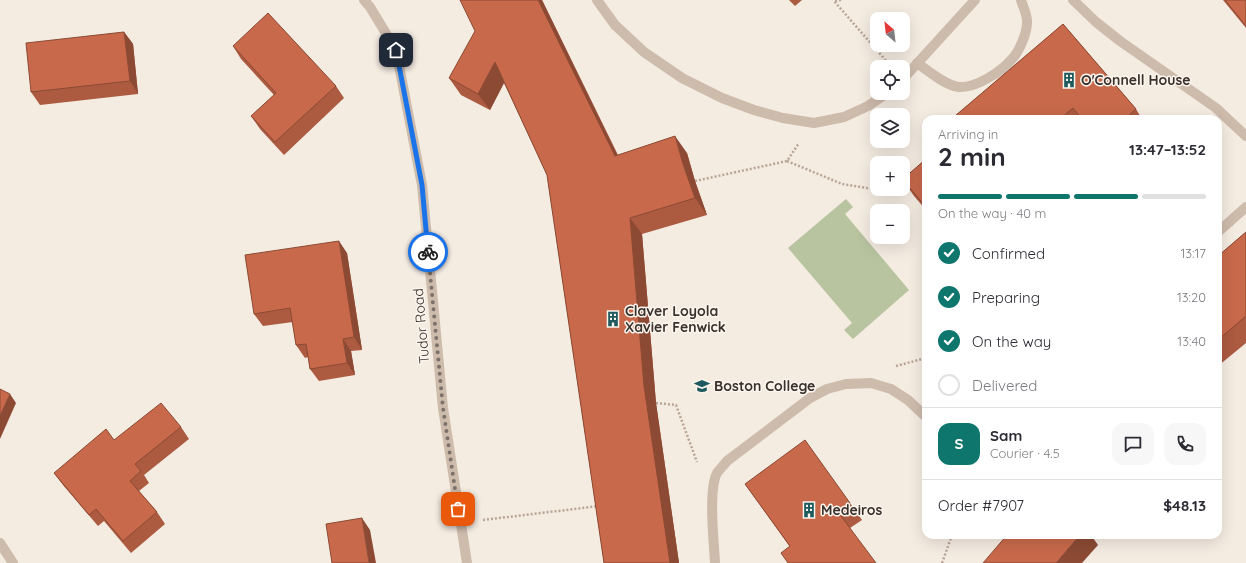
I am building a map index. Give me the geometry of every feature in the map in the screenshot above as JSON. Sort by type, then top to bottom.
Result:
[{"type":"street","name":"Tudor Road","points":[[364,0],[370,7],[396,50],[422,185],[443,408],[467,563]]},
{"type":"street","points":[[597,0],[615,25],[644,52],[682,78],[722,98],[754,110],[783,118],[814,123],[844,118],[877,100]]},
{"type":"street","points":[[910,71],[975,0]]},
{"type":"street","points":[[917,63],[942,81],[958,87],[972,84],[994,74],[1013,59],[1025,37],[1028,23],[1021,0]]},
{"type":"street","points":[[1073,0],[1102,27],[1120,41],[1216,108],[1246,136]]},
{"type":"street","points":[[1222,228],[1246,207]]},
{"type":"street","points":[[715,563],[713,488],[717,474],[727,461],[810,398],[827,389],[846,384],[871,384],[891,388],[908,400],[922,413]]},
{"type":"street","points":[[0,543],[13,563]]},
{"type":"path","points":[[833,0],[841,0]]},
{"type":"path","points":[[833,0],[885,60]]},
{"type":"path","points":[[787,161],[800,142]]},
{"type":"path","points":[[695,181],[787,161],[842,184],[870,189]]},
{"type":"path","points":[[889,367],[922,359]]},
{"type":"path","points":[[656,403],[676,405],[700,468]]},
{"type":"path","points":[[484,520],[605,505]]},
{"type":"path","points":[[942,563],[951,539]]},
{"type":"green space","points":[[846,199],[853,207],[845,214],[909,290],[853,339],[844,330],[852,323],[788,248]]},
{"type":"building","name":"Claver Loyola Xavier Fenwick","points":[[460,0],[538,0],[615,156],[675,136],[695,198],[630,218],[644,386],[670,563],[604,563],[547,175],[495,62],[478,94],[449,78],[475,31]]},
{"type":"building","points":[[1225,0],[1246,0],[1246,26]]},
{"type":"building","points":[[268,13],[336,86],[275,142],[251,116],[276,93],[233,46]]},
{"type":"building","name":"O'Connell House","points":[[1063,24],[1136,109],[1129,115],[1079,115],[1073,108],[1065,115],[956,115]]},
{"type":"building","points":[[124,32],[130,81],[31,92],[26,43]]},
{"type":"building","points":[[922,162],[922,202],[910,188],[910,173]]},
{"type":"building","points":[[1246,232],[1246,316],[1222,337],[1222,253]]},
{"type":"building","points":[[339,241],[354,337],[343,339],[347,363],[310,369],[306,344],[296,345],[290,308],[254,314],[245,255]]},
{"type":"building","points":[[0,389],[10,394],[0,416]]},
{"type":"building","points":[[161,403],[181,427],[135,464],[141,471],[130,481],[157,512],[123,541],[96,509],[89,515],[54,473],[106,429],[114,440]]},
{"type":"building","name":"Medeiros","points":[[805,440],[850,503],[838,512],[876,563],[788,563],[781,553],[790,546],[745,484]]},
{"type":"building","points":[[362,518],[369,563],[332,563],[326,524]]},
{"type":"building","points":[[1004,539],[1077,539],[1056,563],[983,563]]},
{"type":"way so far","points":[[428,252],[443,408],[458,509]]},
{"type":"place","name":"O'Connell House","points":[[1069,80]]},
{"type":"place","name":"Claver Loyola Xavier Fenwick","points":[[613,319]]},
{"type":"place","name":"Boston College","points":[[702,386]]},
{"type":"place","name":"Medeiros","points":[[809,510]]},
{"type":"route","points":[[396,50],[422,185],[428,252]]}]
